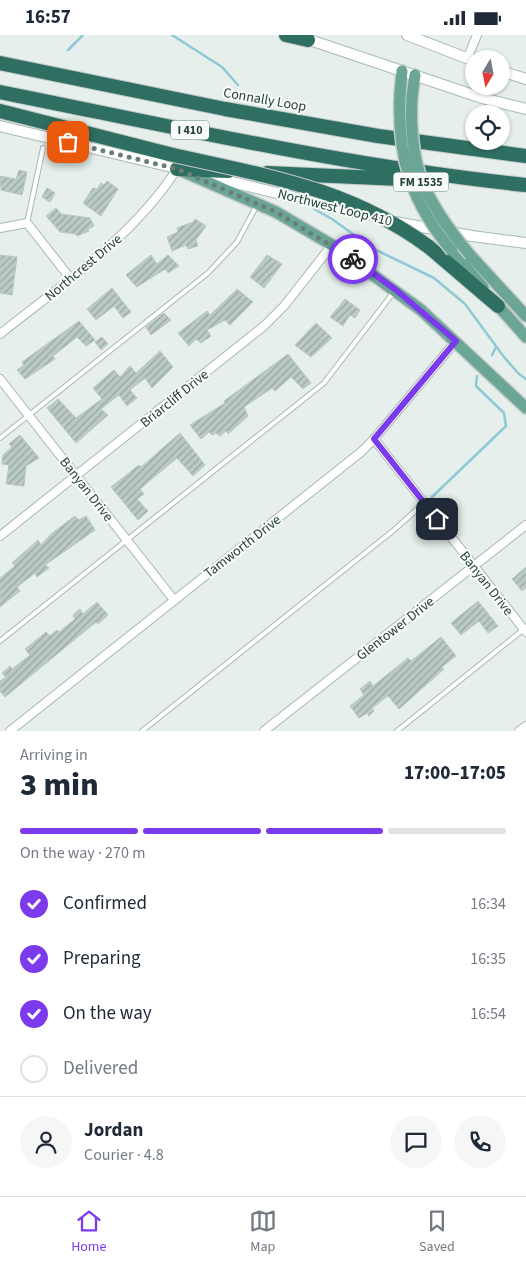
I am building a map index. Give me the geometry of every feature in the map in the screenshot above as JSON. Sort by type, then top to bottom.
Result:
[{"type":"highway","points":[[286,35],[302,37]]},
{"type":"highway","name":"Connally Loop","points":[[0,63],[224,109],[431,145],[526,156]]},
{"type":"highway","name":"I 410","points":[[0,92],[290,150],[380,165],[521,184]]},
{"type":"highway","points":[[0,111],[317,189],[387,219],[429,247],[498,306]]},
{"type":"highway","points":[[177,169],[521,184]]},
{"type":"main road","points":[[407,35],[465,58]]},
{"type":"main road","points":[[302,37],[482,98],[526,109]]},
{"type":"main road","name":"FM 1535","points":[[402,71],[415,158],[422,185],[443,222],[470,255],[526,316]]},
{"type":"main road","points":[[510,74],[526,79]]},
{"type":"main road","name":"FM 1535","points":[[415,75],[406,95],[398,126],[403,158],[412,187],[434,229],[526,337]]},
{"type":"main road","name":"Northwest Loop 410","points":[[0,126],[387,220],[472,236],[526,243]]},
{"type":"main road","points":[[177,169],[258,203],[332,245],[396,290],[456,341],[526,408]]},
{"type":"street","points":[[473,50],[477,35]]},
{"type":"street","name":"Northcrest Drive","points":[[0,334],[117,241],[164,189],[177,169]]},
{"type":"street","points":[[0,228],[27,223],[70,278]]},
{"type":"street","name":"Briarcliff Drive","points":[[0,536],[264,326],[284,306],[332,245]]},
{"type":"street","name":"Tamworth Drive","points":[[10,731],[350,461],[374,439],[456,341]]},
{"type":"street","name":"Banyan Drive","points":[[0,379],[174,599]]},
{"type":"street","name":"Banyan Drive","points":[[374,439],[525,630]]},
{"type":"street","name":"Glentower Drive","points":[[264,731],[526,525]]},
{"type":"street","points":[[519,731],[526,726]]},
{"type":"lane","points":[[27,223],[43,148]]},
{"type":"lane","points":[[0,438],[208,273],[237,242],[258,203]]},
{"type":"lane","points":[[0,641],[324,383],[396,290]]},
{"type":"lane","points":[[142,731],[394,530],[424,503]]},
{"type":"lane","points":[[397,731],[525,630]]},
{"type":"building","points":[[19,170],[27,172],[22,195],[1,190],[0,176],[16,179]]},
{"type":"building","points":[[107,181],[118,189],[101,216],[83,203],[93,188],[97,189],[101,183],[104,185]]},
{"type":"building","points":[[47,188],[55,193],[50,202],[42,197]]},
{"type":"building","points":[[56,208],[61,214],[90,218],[94,226],[88,229],[89,231],[77,236],[76,234],[60,232],[46,216]]},
{"type":"building","points":[[195,219],[206,226],[196,240],[198,246],[188,249],[186,245],[172,251],[167,237],[178,232],[177,228],[193,222]]},
{"type":"building","points":[[0,255],[17,257],[12,295],[0,293]]},
{"type":"building","points":[[151,255],[157,264],[168,255],[179,266],[168,273],[165,269],[137,287],[126,275]]},
{"type":"building","points":[[267,255],[282,264],[264,288],[250,277]]},
{"type":"building","points":[[112,288],[131,312],[123,318],[114,306],[96,320],[87,309]]},
{"type":"building","points":[[237,289],[253,302],[230,325],[225,320],[207,330],[211,336],[201,343],[196,339],[189,346],[178,333],[207,311],[210,315]]},
{"type":"building","points":[[345,299],[360,310],[355,318],[350,315],[343,326],[330,317]]},
{"type":"building","points":[[164,313],[171,320],[151,335],[146,327]]},
{"type":"building","points":[[79,321],[95,340],[86,346],[77,337],[53,356],[55,359],[25,379],[17,370],[24,365],[22,362]]},
{"type":"building","points":[[316,323],[332,338],[311,357],[295,345]]},
{"type":"building","points":[[102,337],[108,344],[101,350],[95,342]]},
{"type":"building","points":[[160,351],[173,367],[152,388],[145,378],[130,390],[137,398],[127,406],[119,395],[101,409],[108,415],[76,443],[47,408],[58,399],[76,418],[102,399],[93,388],[114,370],[120,377],[130,366],[136,373]]},
{"type":"building","points":[[288,354],[311,383],[303,389],[291,377],[275,391],[272,388],[244,407],[248,416],[228,434],[226,431],[220,436],[216,433],[212,435],[209,432],[201,439],[190,425],[225,403],[224,401]]},
{"type":"building","points":[[180,433],[205,465],[193,476],[177,458],[140,489],[144,494],[137,499],[148,511],[138,520],[111,487],[139,465],[141,467]]},
{"type":"building","points":[[20,435],[39,458],[26,466],[24,486],[6,484],[9,465],[2,464],[3,455],[12,447],[9,444]]},
{"type":"building","points":[[75,516],[79,520],[86,516],[95,530],[45,565],[49,568],[37,577],[35,573],[17,587],[20,591],[0,607],[0,578],[15,566],[12,563],[38,540],[41,545],[51,534]]},
{"type":"building","points":[[526,567],[526,588],[522,591],[512,579]]},
{"type":"building","points":[[478,601],[498,626],[488,633],[479,621],[461,635],[451,623]]},
{"type":"building","points":[[97,602],[108,615],[98,624],[96,622],[5,697],[0,691],[0,681],[6,677],[2,673],[10,666],[12,669],[30,655],[25,649],[46,632],[50,636],[57,630],[59,632],[75,619],[73,615],[80,609],[83,614]]},
{"type":"building","points":[[441,637],[456,656],[442,667],[444,669],[399,709],[388,696],[372,708],[374,711],[369,716],[367,713],[359,718],[350,706],[364,695],[360,689],[370,681],[373,686],[408,658],[411,661]]},
{"type":"waterway","points":[[68,50],[83,35]]},
{"type":"waterway","points":[[172,35],[222,67],[238,85]]},
{"type":"waterway","points":[[314,209],[332,219],[372,248],[434,278],[465,304],[504,357],[526,379]]},
{"type":"waterway","points":[[492,355],[496,347]]},
{"type":"waterway","points":[[432,497],[506,426],[504,413],[476,386],[477,376]]},
{"type":"way so far","points":[[68,142],[177,169],[276,212],[307,229],[353,259]]},
{"type":"route","points":[[353,259],[396,290],[456,341],[374,439],[437,519]]}]
